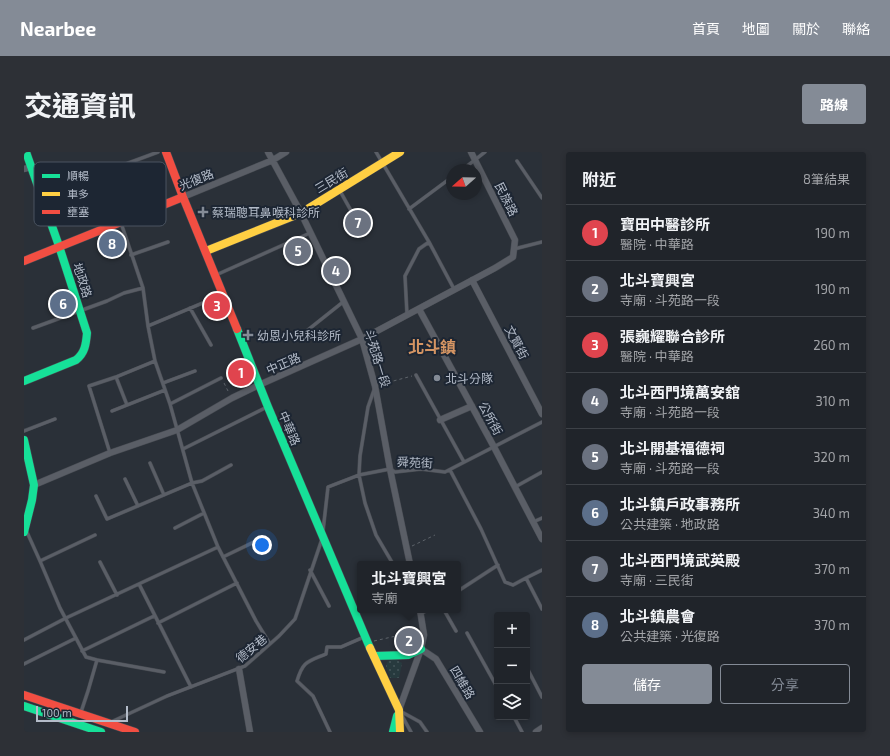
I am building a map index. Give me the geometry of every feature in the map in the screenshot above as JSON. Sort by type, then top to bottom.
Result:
[{"type":"main road","name":"地政路","points":[[26,152],[28,168],[34,182]]},
{"type":"main road","name":"中華路","points":[[166,152],[268,407],[322,536],[399,710]]},
{"type":"main road","name":"三民街","points":[[206,252],[301,213],[400,152]]},
{"type":"main road","name":"光復路","points":[[166,204],[183,197]]},
{"type":"main road","name":"地政路","points":[[24,381],[76,360],[81,356],[85,348],[87,333],[52,226]]},
{"type":"main road","name":"光復路","points":[[24,261],[110,226]]},
{"type":"main road","points":[[24,440],[34,485],[32,500],[24,530]]},
{"type":"main road","points":[[374,656],[408,655],[421,649]]},
{"type":"main road","points":[[24,695],[135,732]]},
{"type":"main road","points":[[24,706],[97,731]]},
{"type":"main road","points":[[393,732],[399,710]]},
{"type":"main road","points":[[399,710],[400,732]]},
{"type":"street","name":"斗苑路一段","points":[[268,152],[301,213],[362,339],[375,386],[390,469],[409,561]]},
{"type":"street","name":"光復路","points":[[183,197],[273,160],[286,152]]},
{"type":"street","name":"民族路","points":[[471,152],[515,240],[513,257]]},
{"type":"street","name":"中正路","points":[[34,485],[110,453],[177,430],[232,398],[362,339],[513,257]]},
{"type":"street","name":"文賢街","points":[[472,280],[542,414]]},
{"type":"street","name":"公所街","points":[[419,309],[542,539]]},
{"type":"street","points":[[440,420],[472,406]]},
{"type":"street","points":[[399,710],[421,649],[424,635],[420,613]]},
{"type":"street","name":"四維路","points":[[421,649],[436,659],[480,732]]},
{"type":"street","points":[[239,669],[250,732]]},
{"type":"street","points":[[97,731],[109,723]]},
{"type":"street","points":[[536,732],[542,728]]},
{"type":"lane","points":[[131,162],[158,152]]},
{"type":"lane","points":[[376,152],[429,242],[454,289]]},
{"type":"lane","points":[[470,164],[485,152]]},
{"type":"lane","points":[[518,161],[542,198]]},
{"type":"lane","points":[[409,209],[446,181]]},
{"type":"lane","points":[[339,189],[354,216]]},
{"type":"lane","points":[[121,226],[143,288],[148,326],[155,361],[170,404],[192,483],[218,547],[256,621],[270,644]]},
{"type":"lane","points":[[216,275],[310,233]]},
{"type":"lane","points":[[131,255],[168,242]]},
{"type":"lane","points":[[407,314],[405,276],[419,250],[429,242]]},
{"type":"lane","points":[[514,249],[542,242]]},
{"type":"lane","points":[[33,328],[124,293],[143,288]]},
{"type":"lane","points":[[148,326],[224,294]]},
{"type":"lane","points":[[299,337],[344,302]]},
{"type":"lane","points":[[190,308],[211,345]]},
{"type":"lane","points":[[110,453],[89,386],[155,361]]},
{"type":"lane","points":[[163,383],[195,371]]},
{"type":"lane","points":[[416,375],[464,462]]},
{"type":"lane","points":[[116,377],[127,405]]},
{"type":"lane","points":[[170,404],[221,378]]},
{"type":"lane","points":[[375,386],[368,407],[360,456],[359,475],[365,503],[376,535],[391,561]]},
{"type":"lane","points":[[112,411],[165,390]]},
{"type":"lane","points":[[183,449],[268,407]]},
{"type":"lane","points":[[24,431],[56,418]]},
{"type":"lane","name":"舜苑街","points":[[322,536],[328,487],[359,475],[390,469],[395,472],[421,469],[445,472],[542,422]]},
{"type":"lane","points":[[150,464],[164,494]]},
{"type":"lane","points":[[96,496],[106,519],[164,494],[192,483],[202,481],[231,465]]},
{"type":"lane","points":[[450,470],[481,528],[505,582],[513,585],[542,570]]},
{"type":"lane","points":[[515,487],[542,472]]},
{"type":"lane","points":[[125,479],[138,506]]},
{"type":"lane","points":[[174,528],[204,513]]},
{"type":"lane","points":[[533,522],[542,518]]},
{"type":"lane","points":[[24,530],[86,657],[164,672]]},
{"type":"lane","points":[[40,561],[95,535]]},
{"type":"lane","name":"德安巷","points":[[109,723],[167,696],[245,666],[279,636],[295,619],[322,536]]},
{"type":"lane","points":[[223,557],[258,540]]},
{"type":"lane","points":[[24,640],[66,618],[218,547]]},
{"type":"lane","points":[[100,562],[117,595]]},
{"type":"lane","points":[[461,589],[498,565]]},
{"type":"lane","points":[[310,570],[329,606]]},
{"type":"lane","points":[[526,578],[542,609]]},
{"type":"lane","points":[[158,623],[237,582]]},
{"type":"lane","points":[[139,584],[191,687]]},
{"type":"lane","points":[[446,613],[456,631]]},
{"type":"lane","points":[[82,651],[154,616]]},
{"type":"lane","points":[[466,633],[495,684]]},
{"type":"lane","points":[[24,664],[76,638]]},
{"type":"lane","points":[[330,732],[313,696],[297,681],[301,668],[309,661],[326,654],[327,647],[341,647],[367,640]]},
{"type":"lane","points":[[80,714],[97,660]]},
{"type":"lane","points":[[530,674],[542,697]]},
{"type":"lane","points":[[399,710],[411,732]]},
{"type":"lane","points":[[399,710],[420,722],[427,732]]},
{"type":"lane","points":[[516,720],[522,732]]},
{"type":"path","points":[[375,386],[416,375]]},
{"type":"path","points":[[221,378],[232,398]]},
{"type":"path","points":[[407,548],[435,535]]},
{"type":"path","points":[[367,640],[423,630]]},
{"type":"green space","points":[[395,659],[402,663],[399,678],[390,678],[386,666],[388,661]]},
{"type":"traffic: fast","points":[[26,152],[34,175]]},
{"type":"traffic: fast","points":[[24,381],[76,360],[83,351],[85,345],[87,333],[52,226]]},
{"type":"traffic: fast","points":[[237,329],[268,407],[370,648]]},
{"type":"traffic: fast","points":[[24,440],[34,485],[24,532]]},
{"type":"traffic: fast","points":[[374,656],[408,655],[421,649]]},
{"type":"traffic: fast","points":[[24,706],[101,732]]},
{"type":"traffic: fast","points":[[393,732],[397,716]]},
{"type":"traffic: slow","points":[[206,251],[301,213],[400,152]]},
{"type":"traffic: slow","points":[[370,648],[399,710],[400,732]]},
{"type":"traffic: jam","points":[[166,152],[237,329]]},
{"type":"traffic: jam","points":[[166,204],[183,197]]},
{"type":"traffic: jam","points":[[24,261],[111,226]]},
{"type":"traffic: jam","points":[[24,695],[135,732]]},
{"type":"place","name":"蔡瑞聰耳鼻喉科診所","points":[[203,212]]},
{"type":"place","name":"北斗西門境武英殿","points":[[358,223]]},
{"type":"place","name":"北斗鎮農會","points":[[112,244]]},
{"type":"place","name":"北斗開基福德祠","points":[[298,251]]},
{"type":"place","name":"北斗西門境萬安舘","points":[[336,271]]},
{"type":"place","name":"北斗鎮戶政事務所","points":[[63,304]]},
{"type":"place","name":"張巍耀聯合診所","points":[[217,306]]},
{"type":"place","name":"幼恩小兒科診所","points":[[248,335]]},
{"type":"place","name":"寶田中醫診所","points":[[241,373]]},
{"type":"place","name":"北斗分隊","points":[[437,378]]},
{"type":"place","name":"北斗寶興宮","points":[[409,641]]},
{"type":"district","name":"北斗鎮","points":[[432,346]]}]
